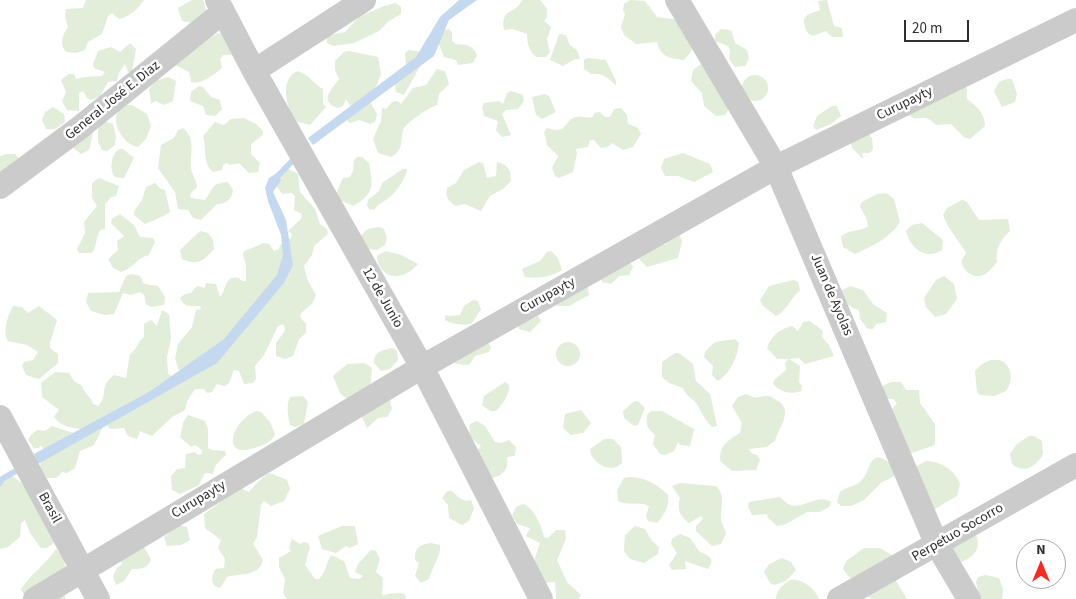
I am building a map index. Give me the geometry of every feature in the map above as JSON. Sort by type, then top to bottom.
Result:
[{"type":"street","points":[[254,71],[364,0]]},
{"type":"street","name":"Juan de Ayolas","points":[[677,0],[776,167],[937,545],[969,599]]},
{"type":"street","name":"12 de Junio","points":[[220,6],[254,71],[422,367],[541,599]]},
{"type":"street","name":"General José E. Diaz","points":[[0,187],[78,129],[220,6]]},
{"type":"street","name":"Curupayty","points":[[35,599],[422,367],[776,167],[1076,20]]},
{"type":"street","name":"Brasil","points":[[0,418],[98,599]]},
{"type":"street","name":"Perpetuo Socorro","points":[[839,599],[1076,466]]},
{"type":"green space","points":[[86,0],[144,0],[126,16],[119,19],[112,13],[108,16],[102,34],[88,42],[85,50],[76,53],[66,52],[62,43],[68,27],[65,18],[66,9],[83,8]]},
{"type":"green space","points":[[192,0],[203,0],[207,12],[192,23],[182,21],[178,8]]},
{"type":"green space","points":[[522,0],[540,0],[547,9],[547,17],[544,21],[551,27],[547,40],[550,52],[546,57],[536,57],[534,55],[527,41],[527,34],[513,29],[504,30],[503,23],[506,14],[516,8]]},
{"type":"green space","points":[[630,0],[645,1],[657,17],[680,20],[693,49],[684,60],[663,54],[657,42],[636,44],[624,35],[621,27],[625,14],[623,10],[624,4]]},
{"type":"green space","points":[[827,0],[834,26],[842,28],[843,37],[832,37],[826,31],[813,36],[806,30],[804,19],[807,15],[820,10],[818,1]]},
{"type":"green space","points":[[396,3],[401,7],[401,14],[389,21],[379,31],[354,43],[333,46],[327,43],[326,36],[345,32],[359,17]]},
{"type":"green space","points":[[449,29],[452,32],[452,41],[456,44],[468,46],[475,51],[477,55],[473,63],[458,65],[456,60],[444,57],[438,42],[444,30]]},
{"type":"green space","points":[[721,29],[731,30],[735,43],[747,50],[749,59],[745,66],[735,67],[729,59],[730,50],[728,46],[715,41],[715,35]]},
{"type":"green space","points":[[219,33],[224,34],[236,55],[223,55],[220,59],[222,68],[203,81],[191,82],[189,72],[173,64],[201,37],[211,37]]},
{"type":"green space","points":[[559,34],[566,35],[570,45],[577,50],[580,59],[575,59],[563,66],[550,60]]},
{"type":"green space","points":[[130,43],[136,49],[132,72],[128,72],[125,64],[119,73],[117,81],[108,82],[100,96],[92,100],[88,99],[83,91],[79,93],[79,111],[67,110],[62,101],[66,92],[61,80],[69,74],[74,74],[76,79],[102,76],[105,72],[94,68],[93,64],[98,51],[111,47],[120,52]]},
{"type":"green space","points":[[409,50],[422,52],[423,61],[404,95],[396,92],[395,82],[406,67],[405,53]]},
{"type":"green space","points":[[349,51],[378,57],[381,74],[370,102],[377,114],[375,122],[370,124],[359,120],[350,123],[347,120],[351,107],[346,99],[343,106],[338,108],[332,105],[328,99],[330,91],[339,79],[335,70],[335,61],[344,52]]},
{"type":"green space","points":[[588,58],[606,60],[616,81],[616,86],[605,77],[599,74],[591,74],[584,69],[584,60]]},
{"type":"green space","points":[[701,64],[731,106],[725,115],[716,116],[704,106],[702,93],[691,81],[693,70]]},
{"type":"green space","points":[[437,69],[445,71],[449,84],[439,94],[437,105],[404,127],[398,152],[391,157],[378,153],[373,139],[381,121],[382,108],[386,109],[392,102],[397,101],[401,104],[413,88],[426,85]]},
{"type":"green space","points":[[298,71],[323,89],[323,104],[326,107],[310,125],[295,121],[287,101],[286,86],[288,80]]},
{"type":"green space","points":[[755,75],[764,79],[768,88],[764,97],[755,101],[746,97],[742,88],[746,79]]},
{"type":"green space","points":[[168,77],[176,81],[173,101],[164,105],[155,101],[151,104],[149,89],[155,81]]},
{"type":"green space","points":[[1012,79],[1017,94],[1015,102],[1002,107],[994,91],[999,82]]},
{"type":"green space","points":[[960,82],[967,87],[967,99],[979,110],[985,122],[985,126],[970,139],[964,137],[951,124],[936,125],[927,119],[913,118],[904,112]]},
{"type":"green space","points":[[199,86],[203,87],[211,97],[220,100],[222,109],[215,116],[206,115],[203,106],[190,101],[191,92]]},
{"type":"green space","points":[[511,91],[523,95],[524,101],[518,109],[506,110],[502,114],[511,135],[502,137],[496,130],[498,121],[484,116],[482,107],[484,103],[499,101],[503,104],[507,93]]},
{"type":"green space","points":[[545,94],[549,96],[556,112],[542,119],[536,115],[532,97]]},
{"type":"green space","points":[[122,105],[132,105],[147,114],[151,126],[146,139],[138,147],[126,141],[118,130],[116,117]]},
{"type":"green space","points":[[832,106],[837,106],[841,116],[831,124],[816,130],[813,126],[817,116]]},
{"type":"green space","points":[[53,107],[64,114],[65,122],[55,129],[46,129],[42,120],[45,112]]},
{"type":"green space","points":[[621,108],[627,115],[628,124],[638,128],[641,134],[633,147],[623,150],[612,143],[608,147],[601,148],[594,140],[590,140],[588,147],[576,149],[577,154],[573,172],[559,178],[555,176],[552,168],[558,156],[547,145],[544,132],[547,128],[559,130],[572,119],[593,117],[594,113],[600,112],[605,117],[610,117],[614,109]]},
{"type":"green space","points":[[244,118],[256,124],[263,131],[263,135],[251,144],[251,154],[260,163],[258,172],[249,173],[239,163],[230,165],[227,163],[223,165],[222,170],[213,172],[207,164],[203,136],[215,122],[224,125],[231,119]]},
{"type":"green space","points":[[104,121],[113,124],[116,136],[115,145],[107,151],[102,150],[98,142],[98,129]]},
{"type":"green space","points":[[183,128],[190,136],[192,146],[191,170],[197,184],[197,187],[190,194],[191,198],[205,200],[215,185],[222,183],[228,182],[233,190],[228,200],[217,204],[201,220],[193,218],[188,210],[178,209],[175,192],[158,168],[161,145],[174,138],[178,130]]},
{"type":"green space","points":[[91,130],[93,133],[89,150],[81,154],[70,145]]},
{"type":"green space","points":[[866,130],[872,138],[873,149],[870,153],[862,153],[863,159],[852,148],[850,140]]},
{"type":"green space","points":[[119,149],[123,149],[134,158],[124,178],[115,177],[112,170],[114,154]]},
{"type":"green space","points":[[683,153],[710,164],[713,172],[694,182],[678,176],[665,176],[661,168],[664,159]]},
{"type":"green space","points":[[15,154],[22,163],[0,176],[0,156]]},
{"type":"green space","points":[[357,157],[362,157],[369,163],[371,188],[365,197],[353,206],[340,200],[337,191],[343,178],[350,177],[353,171],[354,160]]},
{"type":"green space","points":[[479,162],[483,163],[487,178],[496,176],[497,162],[504,165],[508,168],[511,181],[503,189],[490,196],[481,211],[465,204],[456,206],[446,194],[447,188],[456,183],[464,170]]},
{"type":"green space","points":[[287,168],[298,174],[300,192],[315,209],[320,224],[327,229],[328,234],[314,246],[312,255],[304,266],[307,279],[316,295],[312,304],[301,313],[300,317],[306,324],[306,333],[299,339],[293,356],[285,359],[276,356],[276,343],[285,328],[283,324],[278,326],[264,355],[255,366],[256,379],[253,383],[244,384],[239,371],[234,370],[229,383],[225,386],[217,384],[212,392],[207,393],[204,389],[195,389],[187,401],[185,410],[172,417],[152,436],[140,431],[137,439],[128,436],[124,428],[110,429],[107,425],[102,429],[94,445],[80,451],[75,468],[67,473],[62,472],[56,478],[47,478],[40,466],[43,448],[41,445],[39,448],[34,448],[28,440],[30,436],[37,430],[45,431],[52,426],[83,436],[89,430],[61,424],[54,417],[59,410],[42,397],[41,383],[55,372],[69,373],[74,381],[82,386],[93,404],[98,406],[103,398],[106,383],[109,379],[114,375],[126,378],[130,354],[144,337],[144,324],[151,320],[157,326],[162,310],[169,314],[171,338],[167,357],[168,374],[172,376],[179,371],[175,358],[178,344],[192,327],[196,310],[201,309],[200,306],[186,305],[180,298],[185,294],[191,293],[197,286],[205,288],[206,283],[216,284],[220,297],[226,284],[231,279],[239,278],[242,281],[246,281],[244,251],[264,243],[269,244],[274,251],[291,238],[292,234],[288,231],[301,219],[302,214],[294,210],[295,196],[292,193],[282,194],[274,182]]},
{"type":"green space","points":[[403,169],[407,169],[406,175],[395,192],[374,210],[369,209],[367,205],[368,200],[379,191],[383,182]]},
{"type":"green space","points":[[99,178],[119,186],[116,196],[111,197],[105,204],[105,229],[100,230],[92,253],[79,253],[77,249],[85,233],[84,222],[97,206],[92,198],[92,183]]},
{"type":"green space","points":[[155,183],[165,190],[170,212],[145,224],[134,215],[134,211],[142,200],[146,187]]},
{"type":"green space","points":[[886,193],[894,199],[900,222],[896,228],[880,241],[855,254],[843,247],[841,237],[844,234],[868,226],[866,217],[860,207],[862,202],[877,194]]},
{"type":"green space","points":[[962,200],[967,202],[979,220],[1008,219],[1010,231],[999,245],[997,262],[989,271],[981,276],[972,275],[964,268],[962,260],[966,253],[947,225],[943,215],[947,208]]},
{"type":"green space","points":[[120,214],[134,225],[140,237],[153,238],[155,242],[149,255],[141,258],[121,272],[113,268],[108,259],[118,250],[117,241],[124,236],[111,223],[112,219]]},
{"type":"green space","points":[[922,223],[943,240],[942,250],[936,253],[925,253],[911,243],[906,231],[912,225]]},
{"type":"green space","points":[[380,227],[384,229],[387,238],[385,245],[377,250],[365,249],[360,240],[363,233]]},
{"type":"green space","points":[[200,231],[208,233],[213,240],[214,249],[207,257],[200,261],[192,262],[182,259],[180,250]]},
{"type":"green space","points":[[678,231],[682,241],[678,258],[647,267],[639,259],[639,254],[661,242],[665,245]]},
{"type":"green space","points":[[386,251],[401,255],[418,264],[412,270],[399,276],[387,274],[382,270],[377,256]]},
{"type":"green space","points":[[551,251],[558,258],[562,270],[544,277],[525,277],[522,269],[540,261],[547,252]]},
{"type":"green space","points":[[628,259],[633,267],[629,275],[619,276],[611,284],[602,282],[599,272]]},
{"type":"green space","points":[[131,274],[140,276],[144,284],[158,286],[165,297],[164,305],[151,307],[146,304],[144,295],[140,292],[131,295],[123,293],[114,314],[105,315],[91,311],[86,302],[88,293],[119,292],[126,276]]},
{"type":"green space","points":[[944,276],[954,284],[957,299],[946,314],[935,317],[926,307],[924,298],[936,280]]},
{"type":"green space","points":[[793,280],[798,282],[800,290],[782,312],[776,316],[763,306],[760,300],[769,286]]},
{"type":"green space","points":[[587,285],[589,295],[569,306],[558,306],[553,298]]},
{"type":"green space","points":[[850,286],[863,290],[873,304],[887,313],[886,322],[876,324],[873,329],[868,329],[860,319],[859,310],[847,304],[841,291]]},
{"type":"green space","points":[[473,300],[478,301],[481,310],[472,323],[466,325],[445,320],[445,315],[460,315],[464,306]]},
{"type":"green space","points":[[13,306],[22,307],[28,313],[39,306],[57,320],[50,348],[58,354],[58,363],[39,379],[26,375],[22,366],[24,362],[33,360],[38,352],[27,345],[8,341],[6,337],[6,324]]},
{"type":"green space","points":[[535,311],[541,321],[530,332],[519,329],[517,321]]},
{"type":"green space","points":[[810,321],[823,331],[822,337],[829,345],[834,356],[805,364],[799,358],[789,359],[800,366],[799,382],[802,386],[801,391],[789,393],[782,391],[773,383],[786,370],[785,363],[788,359],[777,359],[767,348],[773,336],[779,331],[792,326],[798,331],[803,322]]},
{"type":"green space","points":[[735,339],[739,343],[735,359],[730,369],[718,381],[712,375],[713,366],[704,357],[705,352],[715,342]]},
{"type":"green space","points":[[486,340],[491,347],[489,352],[475,356],[469,365],[456,364],[451,360]]},
{"type":"green space","points":[[568,342],[573,343],[579,349],[579,359],[573,365],[568,366],[563,365],[557,359],[556,354],[557,349],[563,343]]},
{"type":"green space","points":[[393,348],[397,351],[398,360],[390,369],[381,371],[374,363],[374,359],[383,350]]},
{"type":"green space","points":[[675,353],[679,353],[693,364],[696,381],[710,394],[717,426],[712,427],[683,388],[669,383],[662,377],[662,362]]},
{"type":"green space","points":[[991,360],[998,360],[1007,365],[1011,374],[1011,380],[1006,391],[994,396],[980,395],[977,391],[975,371],[982,364]]},
{"type":"green space","points":[[365,363],[372,368],[370,391],[348,400],[340,393],[333,376],[347,364]]},
{"type":"green space","points":[[505,382],[509,385],[505,399],[496,411],[490,411],[482,405],[484,396]]},
{"type":"green space","points":[[891,382],[901,382],[906,390],[919,390],[920,403],[935,424],[935,445],[906,455],[880,425],[897,403],[893,399],[886,399],[882,396],[882,386]]},
{"type":"green space","points":[[746,394],[756,397],[772,397],[782,404],[785,413],[784,419],[775,441],[766,447],[749,449],[760,460],[756,470],[732,471],[721,462],[720,457],[725,444],[740,433],[742,423],[732,406],[738,397]]},
{"type":"green space","points":[[303,396],[308,402],[304,424],[295,427],[290,425],[289,400],[290,397]]},
{"type":"green space","points":[[390,400],[392,409],[387,417],[378,418],[367,428],[361,415]]},
{"type":"green space","points":[[638,401],[645,408],[638,425],[634,426],[624,418],[623,411],[633,402]]},
{"type":"green space","points":[[581,410],[591,423],[583,433],[571,435],[563,428],[565,414]]},
{"type":"green space","points":[[256,411],[261,412],[270,422],[275,434],[265,444],[247,450],[238,449],[234,445],[233,439],[235,431],[247,416]]},
{"type":"green space","points":[[651,411],[662,411],[694,429],[690,446],[680,445],[678,442],[674,451],[665,455],[660,454],[653,444],[655,435],[647,424],[647,415]]},
{"type":"green space","points":[[188,415],[205,421],[208,429],[208,448],[225,451],[226,455],[215,466],[213,474],[205,473],[199,485],[180,494],[172,490],[171,476],[177,469],[185,468],[186,454],[195,452],[198,455],[202,454],[202,450],[195,445],[191,447],[180,437],[183,423]]},
{"type":"green space","points":[[477,421],[485,426],[495,442],[501,443],[509,440],[516,447],[515,456],[507,457],[506,469],[498,476],[490,478],[475,453],[481,446],[469,437],[470,424]]},
{"type":"green space","points":[[1029,436],[1034,436],[1042,441],[1043,454],[1029,468],[1016,467],[1012,464],[1010,454],[1017,444]]},
{"type":"green space","points":[[604,439],[613,439],[621,447],[622,463],[618,466],[613,468],[603,466],[591,454],[590,449]]},
{"type":"green space","points":[[878,457],[893,466],[896,472],[893,477],[882,482],[864,500],[851,506],[841,506],[837,502],[840,492],[860,482],[872,461]]},
{"type":"green space","points":[[926,461],[946,467],[955,474],[960,484],[957,496],[935,509],[923,505],[908,471]]},
{"type":"green space","points":[[270,473],[287,480],[290,489],[284,501],[271,506],[264,501],[261,505],[257,537],[253,544],[263,560],[261,565],[253,572],[227,577],[220,588],[217,587],[212,580],[213,575],[215,569],[224,568],[225,559],[218,548],[221,540],[205,528],[204,514],[240,488],[249,492]]},
{"type":"green space","points":[[11,475],[30,489],[55,534],[54,543],[46,548],[41,548],[30,533],[25,520],[21,523],[20,537],[8,547],[0,549],[0,482]]},
{"type":"green space","points":[[624,478],[639,478],[649,482],[659,487],[668,495],[666,510],[657,523],[648,521],[646,516],[649,506],[618,501],[617,490]]},
{"type":"green space","points":[[680,483],[716,486],[719,490],[722,501],[721,520],[726,534],[721,544],[712,546],[696,531],[696,526],[703,519],[701,516],[689,523],[681,515],[679,509],[680,498],[672,486]]},
{"type":"green space","points":[[447,491],[452,491],[463,500],[471,500],[474,508],[469,521],[462,525],[449,518],[448,505],[442,498]]},
{"type":"green space","points":[[780,497],[785,502],[795,506],[821,499],[831,502],[829,507],[820,512],[807,512],[786,524],[777,526],[768,518],[767,514],[752,515],[748,507],[749,502]]},
{"type":"green space","points":[[523,504],[534,513],[544,537],[548,538],[556,530],[565,530],[566,539],[557,560],[567,582],[581,595],[579,599],[556,599],[555,582],[545,583],[532,567],[540,543],[526,536],[530,528],[517,524],[512,515],[516,507]]},
{"type":"green space","points":[[179,525],[187,527],[190,540],[181,545],[167,546],[164,537]]},
{"type":"green space","points":[[342,526],[355,526],[358,544],[350,548],[346,546],[336,553],[322,549],[318,536]]},
{"type":"green space","points":[[635,526],[645,529],[652,541],[659,547],[658,554],[644,563],[630,559],[624,551],[625,535]]},
{"type":"green space","points":[[975,533],[978,545],[977,550],[966,560],[955,564],[935,534]]},
{"type":"green space","points":[[680,534],[690,538],[699,551],[710,557],[712,562],[708,569],[685,561],[686,569],[672,570],[669,565],[677,553],[671,544],[672,539]]},
{"type":"green space","points":[[292,539],[300,544],[308,543],[310,547],[305,565],[315,579],[319,579],[325,571],[331,555],[344,561],[350,578],[359,579],[363,576],[355,572],[358,564],[371,550],[376,551],[380,559],[376,572],[383,578],[383,596],[403,593],[406,599],[287,599],[283,593],[285,579],[279,567],[279,558],[291,551],[289,548]]},
{"type":"green space","points":[[431,543],[440,545],[440,552],[429,579],[421,583],[415,576],[419,563],[415,560],[416,552],[418,547]]},
{"type":"green space","points":[[143,545],[151,559],[148,565],[132,569],[124,581],[116,585],[113,576],[121,565],[123,556]]},
{"type":"green space","points":[[864,548],[880,548],[895,557],[896,581],[907,599],[872,599],[866,596],[855,580],[849,577],[843,569],[846,561]]},
{"type":"green space","points":[[56,549],[63,559],[65,566],[65,599],[26,599],[21,589]]},
{"type":"green space","points":[[782,558],[791,562],[796,570],[786,581],[774,585],[770,583],[764,572],[769,564]]},
{"type":"green space","points":[[985,575],[999,578],[1003,589],[1002,599],[980,599],[976,582],[978,577]]},
{"type":"green space","points":[[790,580],[799,581],[807,585],[819,599],[776,599],[780,588]]},
{"type":"water","points":[[459,0],[477,0],[449,20],[434,56],[313,145],[308,138],[416,57],[440,17]]},
{"type":"water","points":[[277,173],[281,180],[273,192],[286,220],[293,265],[284,283],[217,363],[38,464],[34,454],[149,392],[224,339],[277,275],[283,255],[281,235],[265,188],[269,178]]},
{"type":"waterway","points":[[273,181],[297,156]]},
{"type":"waterway","points":[[0,483],[2,479],[21,468]]}]
